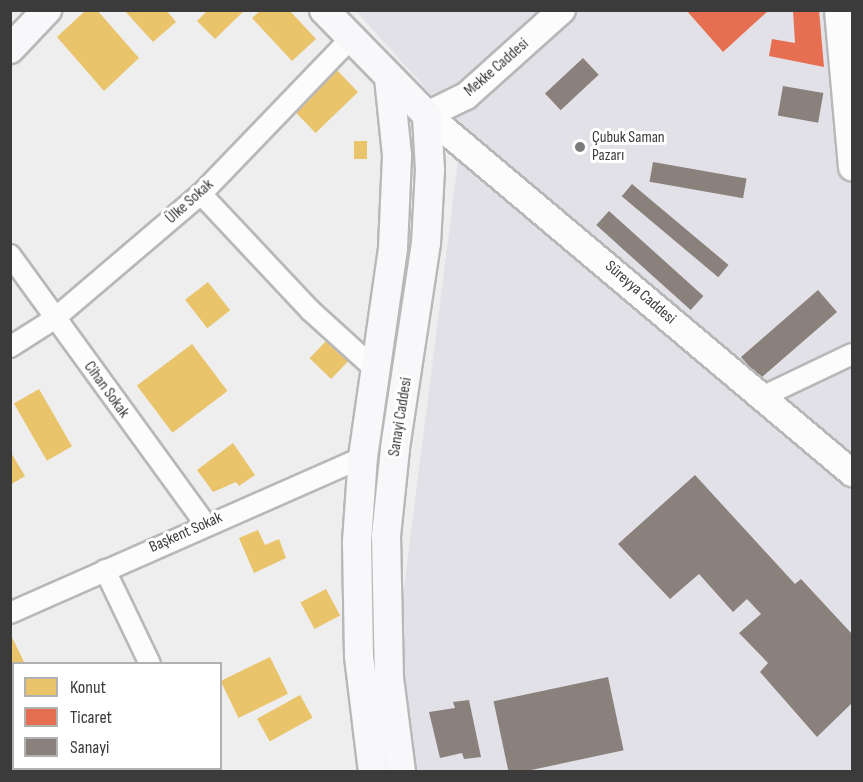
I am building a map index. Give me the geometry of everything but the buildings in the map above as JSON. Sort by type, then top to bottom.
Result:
[{"type":"main road","points":[[10,49],[47,10]]},
{"type":"main road","points":[[324,10],[427,116]]},
{"type":"main road","name":"Sanayi Caddesi","points":[[373,771],[358,626],[357,542],[363,457],[376,370],[397,192],[389,77]]},
{"type":"main road","name":"Sanayi Caddesi","points":[[401,771],[389,678],[386,536],[395,449],[426,243],[430,170],[427,116]]},
{"type":"street","name":"Mekke Caddesi","points":[[427,116],[466,96],[562,10]]},
{"type":"street","points":[[838,10],[852,167]]},
{"type":"street","name":"Ülke Sokak","points":[[10,347],[54,319],[201,194],[352,37]]},
{"type":"street","name":"Süreyya Caddesi","points":[[427,116],[852,473]]},
{"type":"street","points":[[201,194],[311,311],[376,370]]},
{"type":"street","name":"Cihan Sokak","points":[[10,255],[54,319],[205,524]]},
{"type":"street","points":[[762,397],[852,354]]},
{"type":"street","name":"Başkent Sokak","points":[[10,613],[205,524],[363,457]]},
{"type":"street","points":[[105,570],[150,662]]},
{"type":"shaded area","points":[[356,11],[852,11],[852,771],[408,771],[401,674],[403,596],[461,137],[447,112]]},
{"type":"place","name":"Çubuk Saman Pazarı","points":[[580,147]]}]
